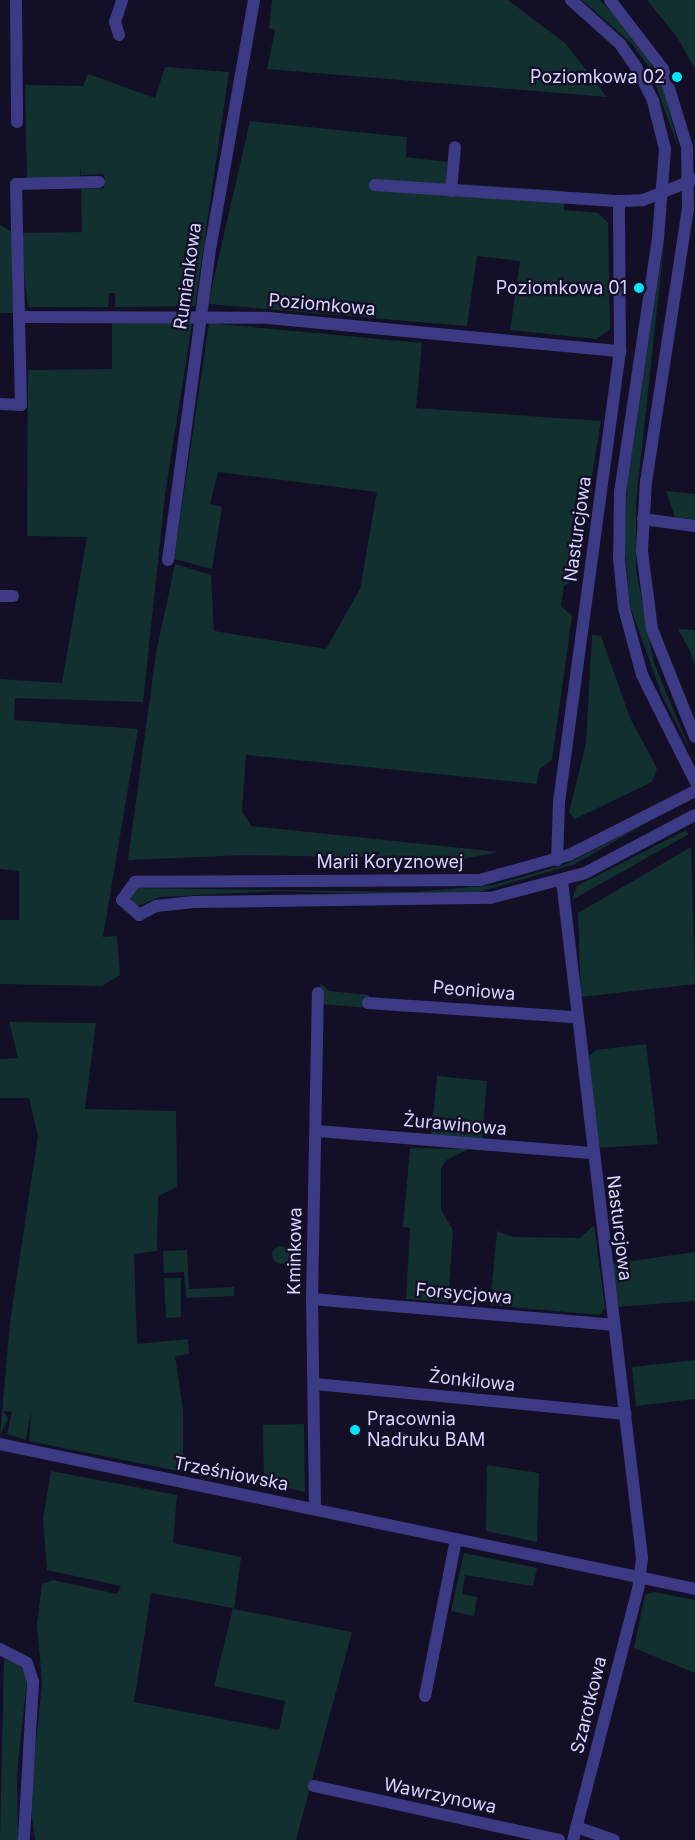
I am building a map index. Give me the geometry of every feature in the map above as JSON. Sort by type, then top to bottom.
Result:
[{"type":"street","points":[[16,0],[17,122]]},
{"type":"street","points":[[118,35],[115,22],[123,0]]},
{"type":"street","name":"Rumiankowa","points":[[168,560],[200,314],[254,0]]},
{"type":"street","points":[[571,0],[620,44],[647,87],[666,154],[663,193],[620,491],[619,559],[624,608],[642,675],[695,781]]},
{"type":"street","points":[[610,0],[651,49],[671,88],[687,147],[691,181],[643,519],[652,629],[695,737]]},
{"type":"street","points":[[451,191],[455,147]]},
{"type":"street","points":[[375,185],[619,201],[663,193],[691,181]]},
{"type":"street","points":[[0,404],[21,405],[16,184],[99,182]]},
{"type":"street","name":"Nasturcjowa","points":[[557,860],[559,802],[620,351],[619,201]]},
{"type":"street","name":"Poziomkowa","points":[[20,317],[200,314],[620,351]]},
{"type":"street","points":[[643,519],[695,526]]},
{"type":"street","points":[[0,596],[13,596]]},
{"type":"street","name":"Marii Koryznowej","points":[[695,790],[557,860],[512,874],[435,884],[135,882],[122,900],[139,915],[156,906],[194,902],[434,902],[490,898],[562,881],[695,814]]},
{"type":"street","name":"Nasturcjowa","points":[[562,881],[591,1153],[626,1414],[641,1579]]},
{"type":"street","name":"Kminkowa","points":[[315,1509],[312,1299],[318,993]]},
{"type":"street","name":"Peoniowa","points":[[368,1003],[576,1017]]},
{"type":"street","name":"Żurawinowa","points":[[317,1131],[591,1153]]},
{"type":"street","name":"Forsycjowa","points":[[312,1299],[613,1325]]},
{"type":"street","name":"Żonkilowa","points":[[315,1384],[626,1414]]},
{"type":"street","name":"Trześniowska","points":[[0,1444],[695,1589]]},
{"type":"street","points":[[425,1696],[456,1539]]},
{"type":"street","name":"Szarotkowa","points":[[573,1840],[641,1579]]},
{"type":"street","points":[[0,1649],[27,1663],[33,1682],[24,1840]]},
{"type":"street","name":"Wawrzynowa","points":[[314,1786],[559,1840]]},
{"type":"street","points":[[576,1827],[614,1840]]},
{"type":"green space","points":[[272,0],[508,0],[565,43],[607,97],[267,69],[275,30],[269,28]]},
{"type":"green space","points":[[582,0],[599,0],[612,12],[650,62],[664,90],[679,149],[649,67],[632,44]]},
{"type":"green space","points":[[647,0],[695,0],[695,69],[677,37]]},
{"type":"green space","points":[[165,67],[229,72],[195,306],[115,307],[115,293],[109,293],[108,307],[28,307],[20,233],[82,232],[81,189],[104,188],[105,179],[103,174],[81,175],[80,166],[80,178],[27,181],[25,85],[83,86],[88,74],[155,98]]},
{"type":"green space","points":[[250,121],[407,137],[406,157],[447,162],[446,183],[565,191],[564,210],[598,213],[608,223],[610,330],[596,339],[510,330],[520,261],[477,256],[467,326],[208,304]]},
{"type":"green space","points":[[0,225],[12,232],[13,313],[0,313]]},
{"type":"green space","points":[[665,235],[636,502],[636,569],[654,663],[691,752],[662,696],[630,606],[624,542],[627,485]]},
{"type":"green space","points":[[112,323],[192,323],[165,495],[143,702],[15,698],[14,720],[138,729],[103,937],[117,936],[120,975],[102,986],[0,984],[0,920],[19,920],[19,871],[0,869],[0,679],[62,683],[87,537],[27,536],[28,370],[112,369]]},
{"type":"green space","points":[[209,323],[422,343],[416,408],[601,421],[575,579],[564,586],[561,606],[572,616],[552,760],[539,769],[537,784],[246,755],[242,811],[251,826],[499,852],[462,859],[246,855],[128,860],[156,653],[175,564],[211,575],[214,631],[326,649],[360,589],[377,492],[218,472],[210,504],[222,507],[212,569],[174,559]]},
{"type":"green space","points":[[666,491],[695,494],[695,520],[675,517]]},
{"type":"green space","points":[[678,629],[695,630],[695,666],[690,651]]},
{"type":"green space","points":[[592,635],[601,636],[630,718],[657,768],[652,782],[575,819],[569,813],[586,743]]},
{"type":"green space","points":[[669,810],[575,864],[479,892],[410,895],[277,891],[160,897],[135,907],[128,895],[135,888],[415,892],[494,885],[569,863]]},
{"type":"green space","points":[[686,830],[689,834],[572,900],[577,886]]},
{"type":"green space","points":[[691,847],[695,984],[581,997],[578,913]]},
{"type":"green space","points":[[320,983],[329,991],[369,995],[368,1008],[321,1004]]},
{"type":"green space","points":[[9,1022],[96,1023],[85,1109],[176,1111],[177,1187],[158,1196],[157,1251],[134,1254],[137,1344],[188,1339],[189,1354],[175,1356],[183,1409],[183,1472],[29,1441],[31,1411],[26,1440],[7,1434],[12,1412],[3,1411],[8,1418],[0,1436],[10,1322],[38,1136],[29,1098],[0,1098],[0,1059],[18,1058]]},
{"type":"green space","points":[[646,1044],[658,1144],[596,1148],[585,1059],[596,1050]]},
{"type":"green space","points":[[437,1076],[487,1081],[482,1139],[431,1135]]},
{"type":"green space","points":[[410,1148],[469,1149],[446,1160],[441,1169],[441,1210],[453,1230],[448,1302],[406,1299],[410,1228],[403,1227]]},
{"type":"green space","points":[[594,1225],[605,1307],[600,1315],[490,1305],[497,1231],[513,1237],[580,1238]]},
{"type":"green space","points":[[281,1246],[287,1249],[290,1255],[287,1261],[281,1264],[275,1261],[272,1255],[275,1249]]},
{"type":"green space","points":[[187,1250],[189,1289],[234,1287],[234,1296],[186,1298],[184,1272],[164,1273],[163,1251]]},
{"type":"green space","points":[[695,1252],[695,1301],[615,1307],[611,1264]]},
{"type":"green space","points":[[164,1278],[181,1278],[181,1317],[166,1318]]},
{"type":"green space","points":[[695,1360],[695,1399],[636,1406],[632,1367]]},
{"type":"green space","points":[[304,1424],[305,1492],[264,1483],[263,1425]]},
{"type":"green space","points":[[487,1465],[539,1473],[537,1542],[486,1531]]},
{"type":"green space","points":[[51,1471],[177,1495],[173,1543],[241,1557],[234,1609],[352,1632],[296,1840],[35,1840],[30,1803],[42,1683],[37,1624],[42,1584],[53,1580],[117,1594],[121,1586],[47,1570],[43,1519]],"holes":[[[151,1593],[233,1608],[214,1686],[285,1701],[279,1730],[134,1702]]]},
{"type":"green space","points":[[464,1553],[537,1568],[533,1586],[465,1575],[462,1594],[477,1597],[474,1616],[451,1611]]},
{"type":"green space","points":[[654,1592],[695,1600],[695,1673],[634,1648],[645,1595]]},
{"type":"green space","points":[[4,1659],[19,1663],[27,1679],[17,1775],[18,1840],[0,1840]]},
{"type":"place","name":"Poziomkowa 02","points":[[677,77]]},
{"type":"place","name":"Poziomkowa 01","points":[[639,288]]},
{"type":"place","name":"Pracownia Nadruku BAM","points":[[355,1430]]}]
